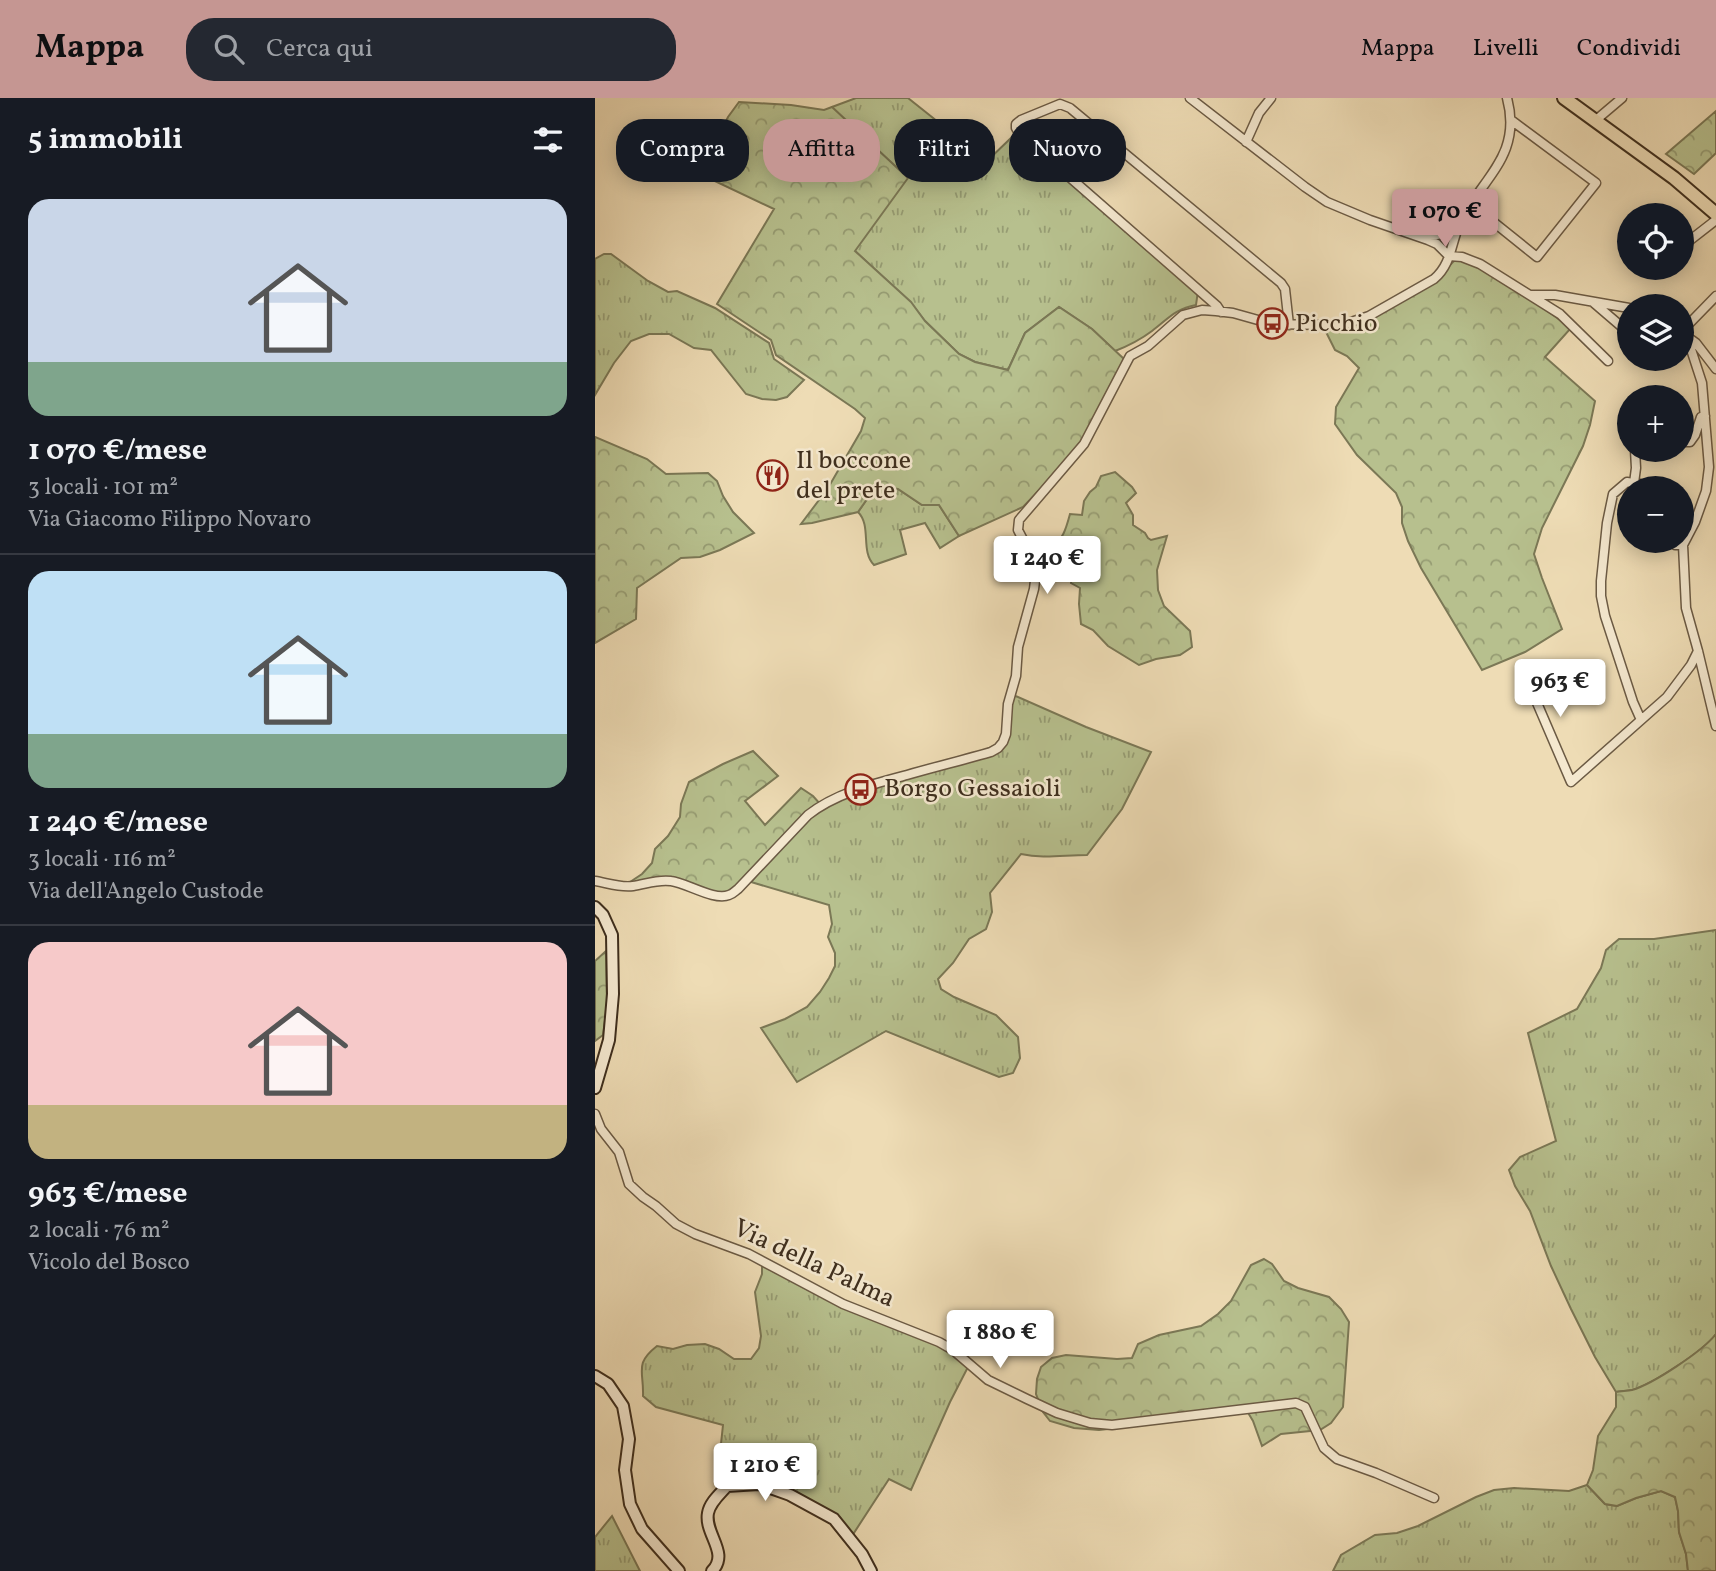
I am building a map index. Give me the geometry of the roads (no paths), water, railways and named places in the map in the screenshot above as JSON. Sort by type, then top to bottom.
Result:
[{"type":"main road","points":[[1564,98],[1674,178],[1716,214]]},
{"type":"street","points":[[1191,98],[1327,202],[1370,220],[1416,234],[1437,244],[1449,256],[1462,257],[1480,264],[1560,314],[1608,361]]},
{"type":"street","points":[[1246,142],[1259,113],[1271,98]]},
{"type":"street","points":[[1416,234],[1439,235],[1454,230],[1460,223],[1501,160],[1511,120],[1507,98]]},
{"type":"street","points":[[1596,120],[1622,98]]},
{"type":"street","points":[[1221,312],[1019,133],[1016,124],[1060,104],[1070,108],[1281,283],[1285,289],[1289,326]]},
{"type":"street","points":[[1471,204],[1537,257],[1596,183],[1511,120]]},
{"type":"street","points":[[1694,237],[1716,220]]},
{"type":"street","points":[[595,881],[631,887],[654,881],[668,881],[709,894],[729,895],[739,889],[808,815],[821,805],[836,797],[887,780],[998,748],[1006,734],[1008,704],[1016,676],[1018,647],[1036,573],[1032,557],[1018,530],[1020,520],[1089,436],[1131,356],[1148,346],[1183,315],[1202,310],[1289,326],[1359,321],[1434,279],[1443,270],[1460,223]]},
{"type":"street","points":[[1530,295],[1555,295],[1617,307]]},
{"type":"street","points":[[1694,322],[1716,296]]},
{"type":"street","points":[[1592,301],[1617,323]]},
{"type":"street","points":[[1694,342],[1715,367]]},
{"type":"street","points":[[1694,361],[1702,383],[1709,467],[1706,491],[1694,524]]},
{"type":"street","points":[[1694,436],[1701,417],[1705,416]]},
{"type":"street","points":[[1617,491],[1613,494],[1607,523],[1601,596],[1605,616],[1641,720]]},
{"type":"street","points":[[1683,553],[1686,608],[1716,726]]},
{"type":"street","points":[[1522,668],[1571,782],[1667,697],[1699,651]]},
{"type":"street","points":[[595,907],[603,915],[612,935],[613,994],[609,1040],[595,1088]]},
{"type":"street","name":"Via della Palma","points":[[595,1114],[601,1129],[619,1152],[629,1184],[676,1224],[749,1254],[843,1304],[939,1342],[953,1350],[988,1380],[1057,1413],[1090,1423],[1112,1425],[1296,1403],[1305,1407],[1324,1448],[1338,1459],[1434,1498]]},
{"type":"street","points":[[595,1376],[608,1384],[623,1406],[629,1439],[625,1470],[630,1504],[642,1529],[679,1571]]},
{"type":"street","points":[[712,1571],[716,1568],[719,1550],[708,1529],[708,1513],[713,1501],[727,1486],[758,1483],[790,1495],[834,1519],[862,1554],[871,1571]]},
{"type":"place","name":"Picchio","points":[[1272,324]]},
{"type":"place","name":"Il boccone del prete","points":[[773,476]]},
{"type":"place","name":"Borgo Gessaioli","points":[[861,789]]}]
